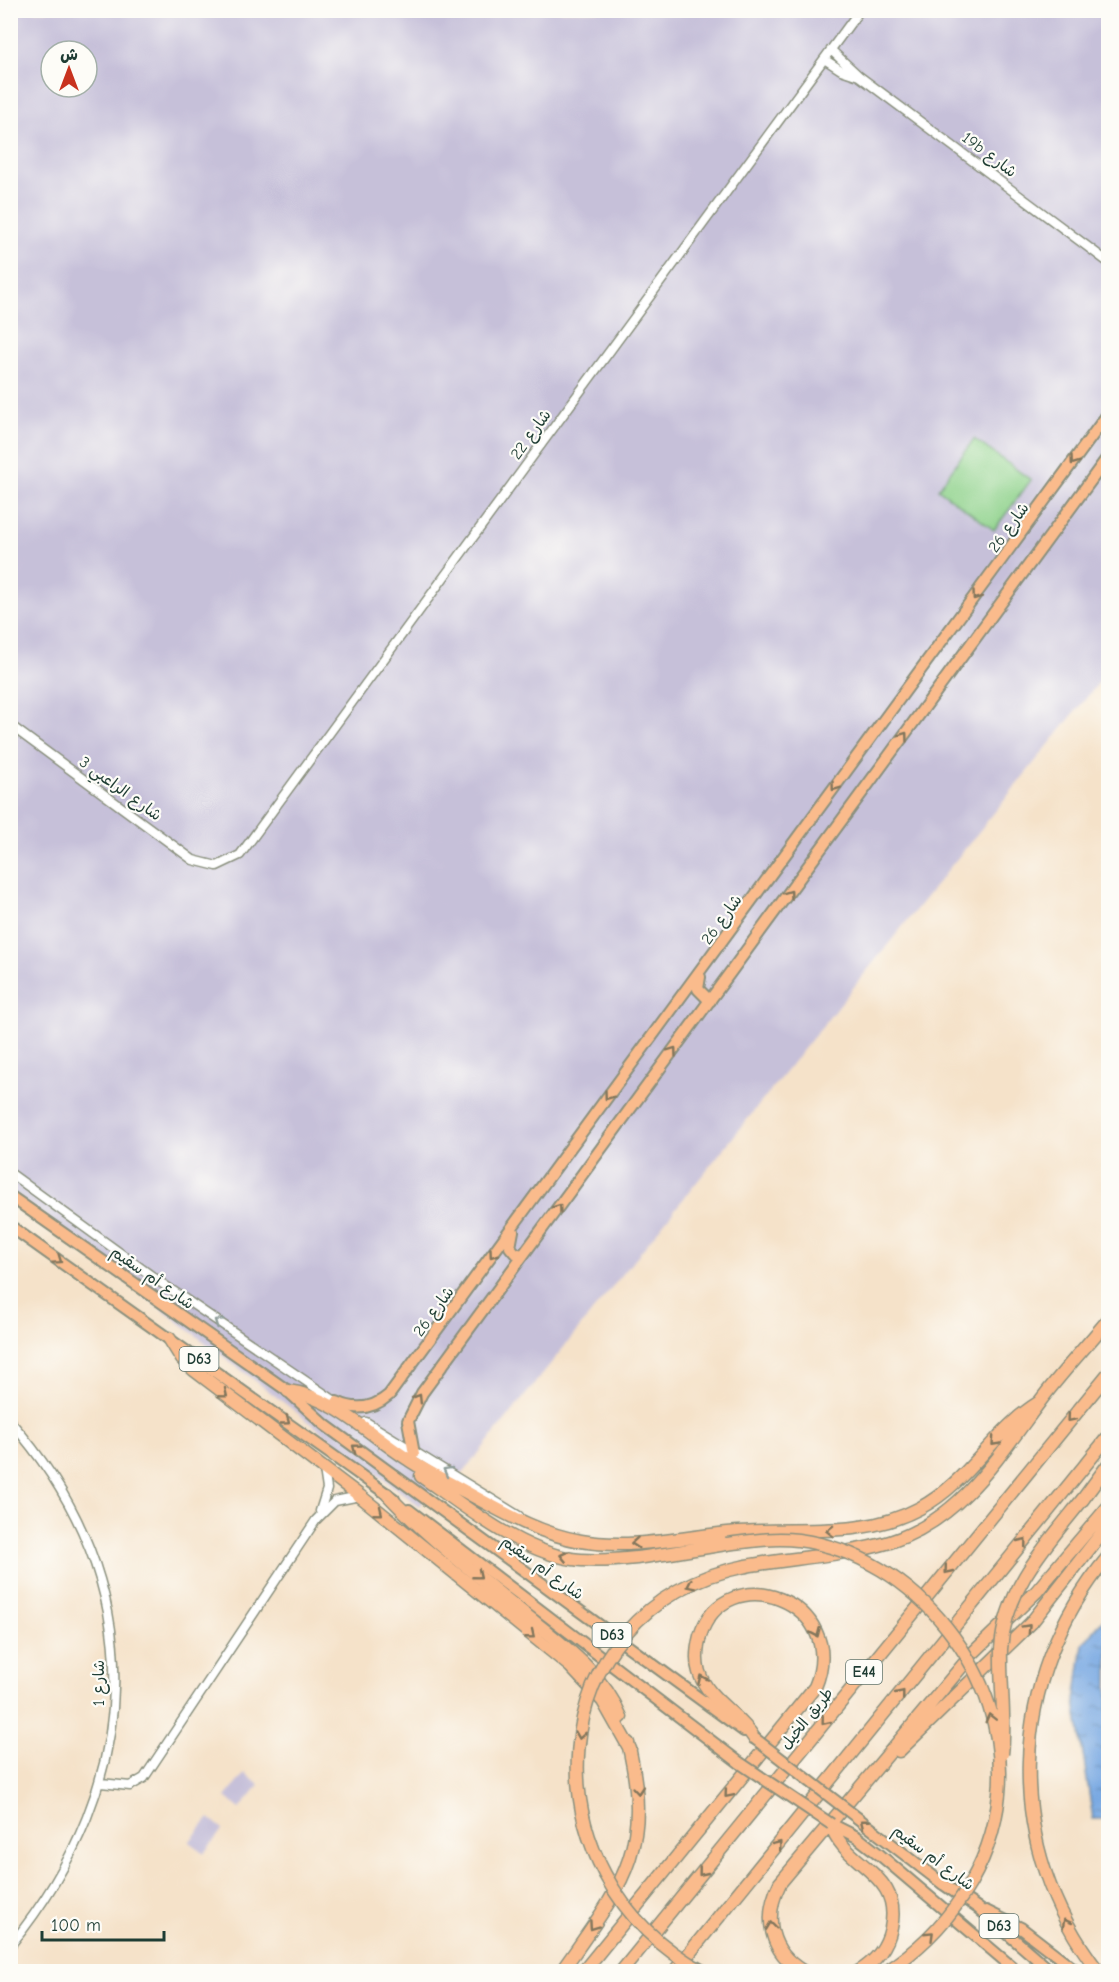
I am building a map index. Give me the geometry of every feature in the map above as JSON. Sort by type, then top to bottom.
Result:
[{"type":"highway","points":[[704,1971],[679,1958],[643,1928],[606,1878],[593,1853],[580,1808],[577,1776],[578,1745],[584,1714],[596,1682],[610,1655],[634,1626],[662,1601],[708,1577],[746,1566],[870,1547],[892,1541],[932,1522],[974,1487],[1038,1403],[1108,1320]]},
{"type":"highway","points":[[169,1338],[177,1352],[194,1370],[360,1496],[578,1674],[610,1711],[630,1749]]},
{"type":"highway","name":"طريق الخيل","points":[[621,1971],[1108,1374]]},
{"type":"highway","points":[[292,1394],[305,1394],[320,1401],[434,1475],[531,1526],[578,1541],[606,1544],[748,1531],[841,1531],[875,1526],[908,1515],[939,1497],[970,1471],[1020,1416],[1038,1403]]},
{"type":"highway","points":[[292,1394],[320,1406],[486,1520],[544,1551],[568,1558],[597,1559],[657,1555],[726,1544],[780,1539],[822,1545],[871,1564],[911,1590],[944,1623],[971,1664],[988,1708],[1000,1770]]},
{"type":"highway","name":"E44","points":[[674,1971],[1108,1437]]},
{"type":"highway","points":[[885,1971],[931,1935],[965,1893],[983,1857],[993,1825],[1004,1736],[1002,1649],[1006,1621],[1016,1593],[1032,1563],[1108,1465]]},
{"type":"highway","points":[[1083,1499],[1108,1474]]},
{"type":"highway","points":[[387,1494],[424,1531],[564,1646],[593,1673],[616,1705],[630,1749],[639,1807],[633,1851],[617,1889],[561,1971]]},
{"type":"highway","points":[[804,1971],[790,1963],[774,1942],[770,1925],[772,1904],[786,1874],[973,1653],[1036,1592],[1108,1507]]},
{"type":"highway","points":[[863,1783],[878,1773],[1000,1656],[1046,1606],[1108,1526]]},
{"type":"highway","points":[[1099,1971],[1069,1928],[1047,1881],[1033,1831],[1029,1778],[1032,1728],[1047,1658],[1066,1618],[1108,1557]]},
{"type":"highway","points":[[583,1971],[815,1687],[822,1654],[815,1628],[806,1615],[793,1605],[763,1594],[738,1598],[719,1608],[704,1627],[696,1655],[699,1674],[706,1689],[742,1721],[754,1738]]},
{"type":"highway","points":[[831,1824],[838,1840],[882,1881],[892,1905],[892,1922],[886,1944],[870,1963],[858,1971]]},
{"type":"main road","name":"شارع 26","points":[[337,1402],[352,1407],[368,1407],[389,1395],[708,963],[1108,414]]},
{"type":"main road","points":[[414,1454],[408,1426],[414,1405],[1108,457]]},
{"type":"main road","points":[[708,963],[697,986],[710,1001]]},
{"type":"main road","name":"شارع أم سقيم","points":[[10,1196],[292,1394],[325,1425],[754,1738],[943,1884],[978,1908],[1052,1971]]},
{"type":"main road","points":[[514,1224],[510,1247],[515,1253],[523,1255]]},
{"type":"main road","name":"شارع أم سقيم","points":[[10,1226],[387,1494],[740,1762],[831,1824],[865,1843],[1018,1971]]},
{"type":"main road","points":[[978,1908],[1011,1922],[1078,1971]]},
{"type":"street","name":"شارع 22","points":[[218,866],[235,859],[244,850],[860,10]]},
{"type":"street","name":"19b شارع","points":[[831,50],[859,76],[1107,260]]},
{"type":"street","name":"19b شارع","points":[[824,59],[842,70],[859,76]]},
{"type":"street","name":"شارع الراعبي 3","points":[[10,725],[193,860],[218,866]]},
{"type":"street","points":[[10,1173],[160,1282],[337,1402],[414,1454],[501,1503],[531,1526]]},
{"type":"street","name":"شارع 1","points":[[10,1421],[35,1451],[69,1503],[89,1548],[104,1595],[112,1645],[113,1702],[109,1743],[101,1783],[88,1822],[66,1867],[45,1901],[10,1946]]},
{"type":"street","points":[[316,1520],[326,1494],[324,1469]]},
{"type":"street","points":[[101,1783],[130,1786],[144,1778],[316,1520],[334,1501],[360,1496]]},
{"type":"shaded area","points":[[10,11],[1108,11],[1108,671],[445,1495],[434,1487],[419,1506],[11,1194]]},
{"type":"shaded area","points":[[245,1773],[259,1785],[240,1809],[225,1797]]},
{"type":"shaded area","points":[[209,1818],[223,1829],[204,1853],[189,1842]]},
{"type":"green space","points":[[974,439],[1031,480],[994,530],[938,489]]},
{"type":"water","points":[[1108,1613],[1108,1819],[1093,1819],[1075,1701],[1083,1644]]}]
